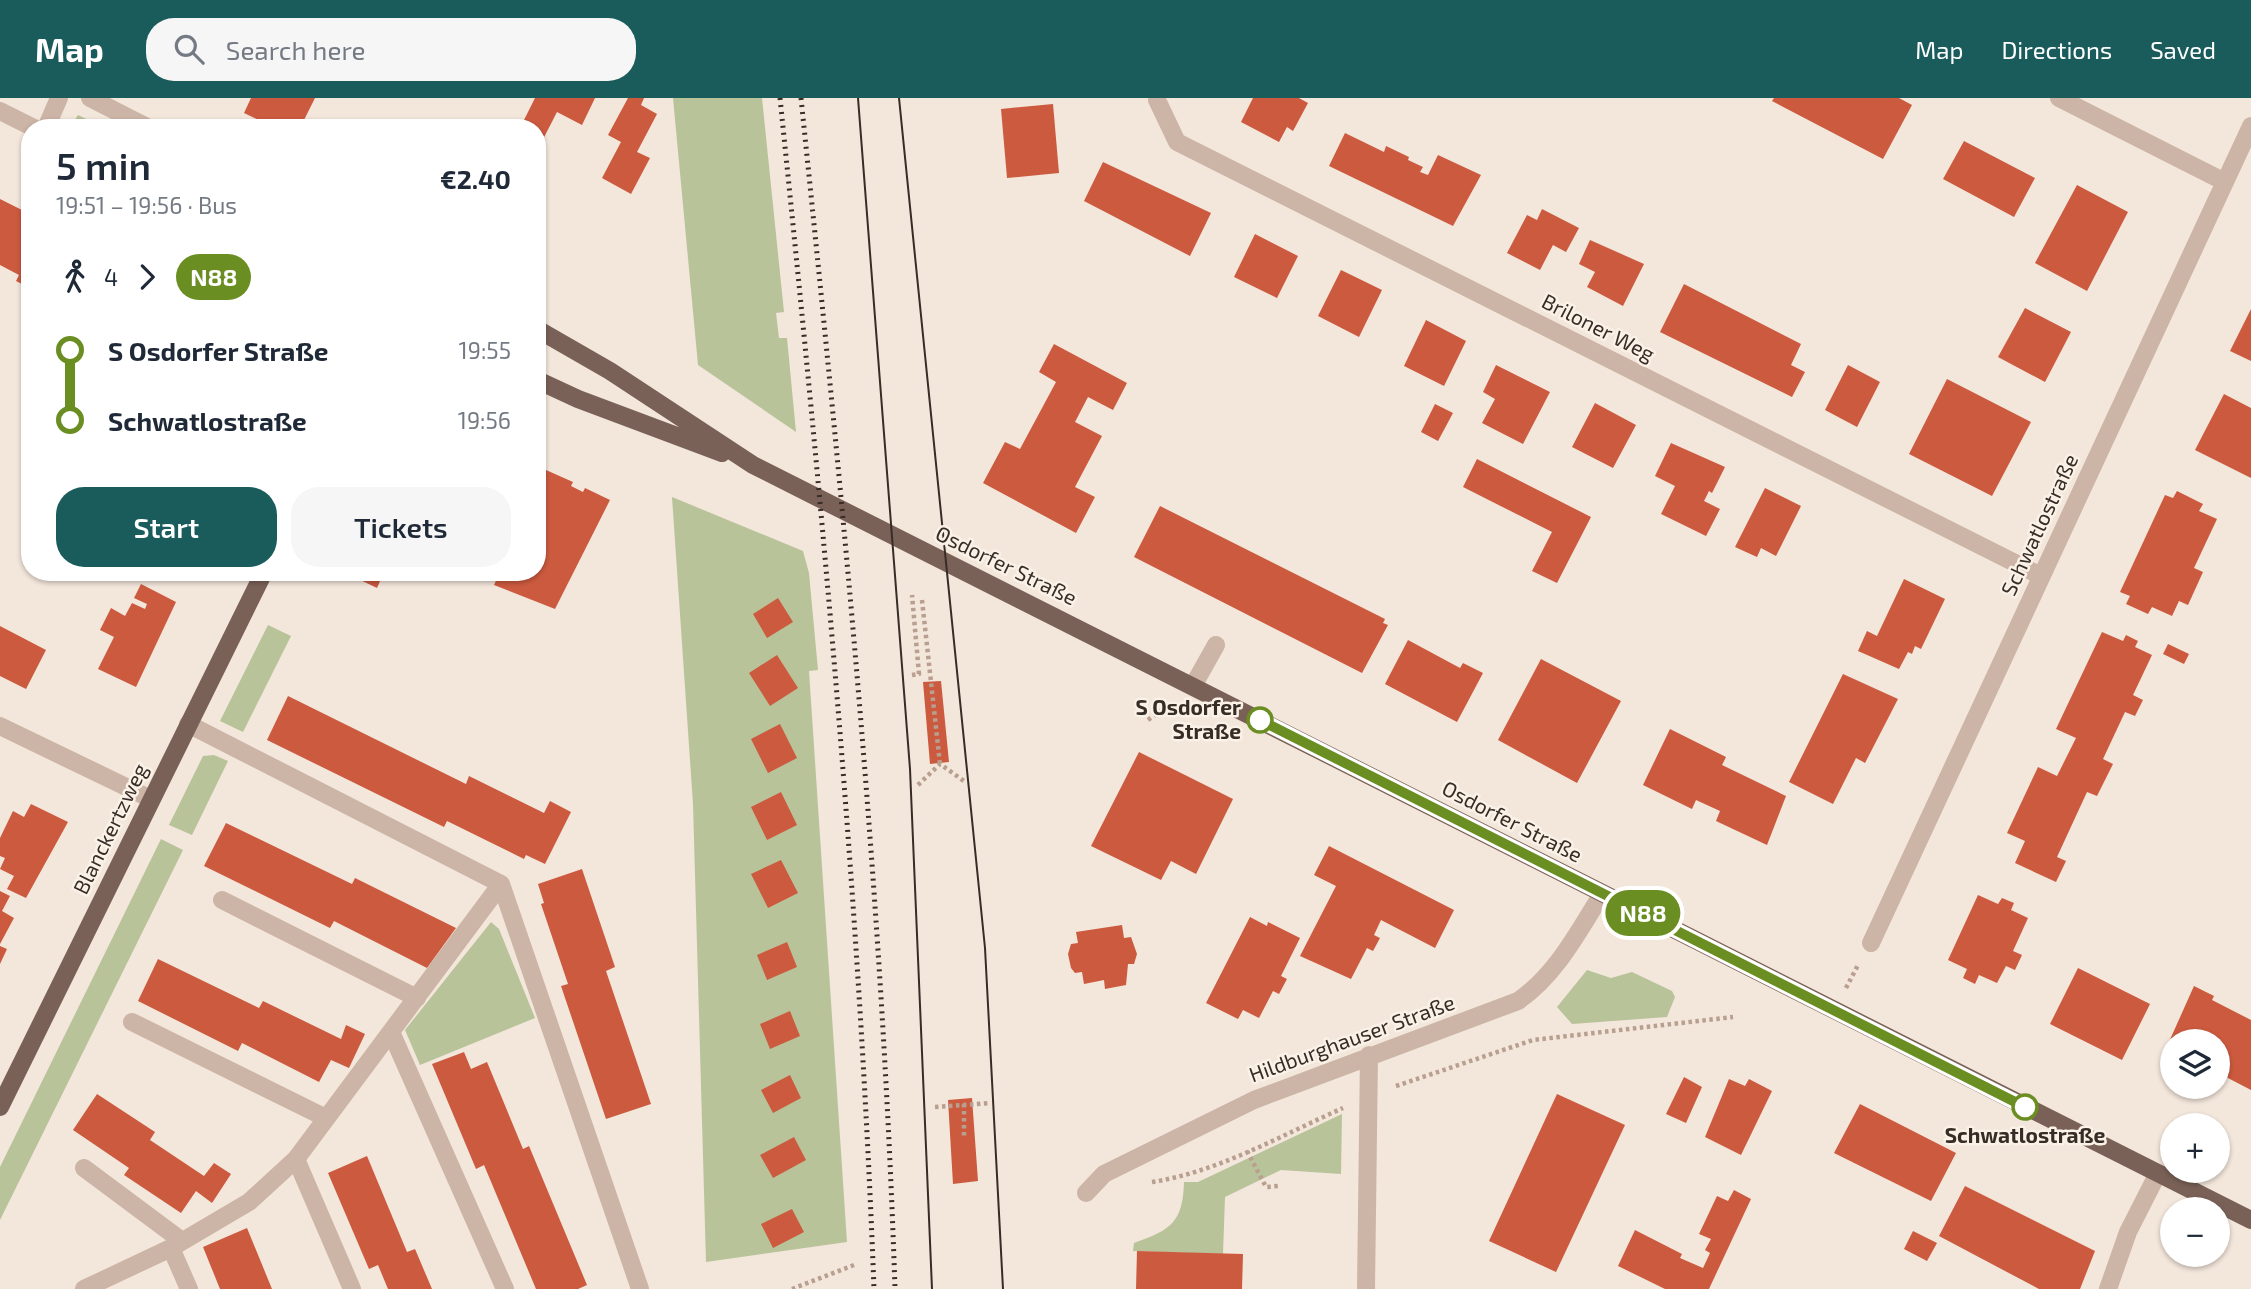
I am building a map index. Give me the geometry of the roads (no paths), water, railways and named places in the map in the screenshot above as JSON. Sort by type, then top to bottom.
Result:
[{"type":"main road","name":"Osdorfer Straße","points":[[546,334],[610,371],[752,465]]},
{"type":"main road","name":"Osdorfer Straße","points":[[546,384],[578,399],[752,465],[2251,1220]]},
{"type":"main road","name":"Blanckertzweg","points":[[0,1107],[260,581]]},
{"type":"street","points":[[50,119],[59,98]]},
{"type":"street","points":[[90,98],[131,119]]},
{"type":"street","points":[[2059,98],[2225,182]]},
{"type":"street","name":"Briloner Weg","points":[[1157,100],[1177,142],[2041,576]]},
{"type":"street","points":[[0,111],[21,122]]},
{"type":"street","name":"Schwatlostraße","points":[[1871,943],[2251,126]]},
{"type":"street","points":[[1193,686],[1216,645]]},
{"type":"street","points":[[188,724],[501,884],[640,1289]]},
{"type":"street","points":[[0,726],[151,799]]},
{"type":"street","points":[[84,1289],[177,1245],[249,1202],[296,1159],[501,884]]},
{"type":"street","name":"Hildburghauser Straße","points":[[1086,1193],[1104,1174],[1254,1100],[1369,1055],[1494,1012],[1530,993],[1558,963],[1602,894]]},
{"type":"street","points":[[222,900],[417,998]]},
{"type":"street","points":[[132,1022],[326,1118]]},
{"type":"street","points":[[391,1032],[505,1289]]},
{"type":"street","points":[[1366,1289],[1369,1055]]},
{"type":"street","points":[[296,1159],[352,1289]]},
{"type":"street","points":[[84,1168],[177,1245],[189,1289]]},
{"type":"street","points":[[2108,1289],[2129,1232],[2157,1175]]},
{"type":"tram line","points":[[858,98],[910,769],[932,1289]]},
{"type":"tram line","points":[[899,98],[985,948],[1003,1289]]},
{"type":"railway","points":[[780,98],[837,693],[859,991],[874,1289]]},
{"type":"railway","points":[[801,98],[859,693],[881,991],[895,1289]]},
{"type":"place","name":"S Osdorfer Straße","points":[[1260,720]]},
{"type":"place","name":"Schwatlostraße","points":[[2025,1107]]}]
